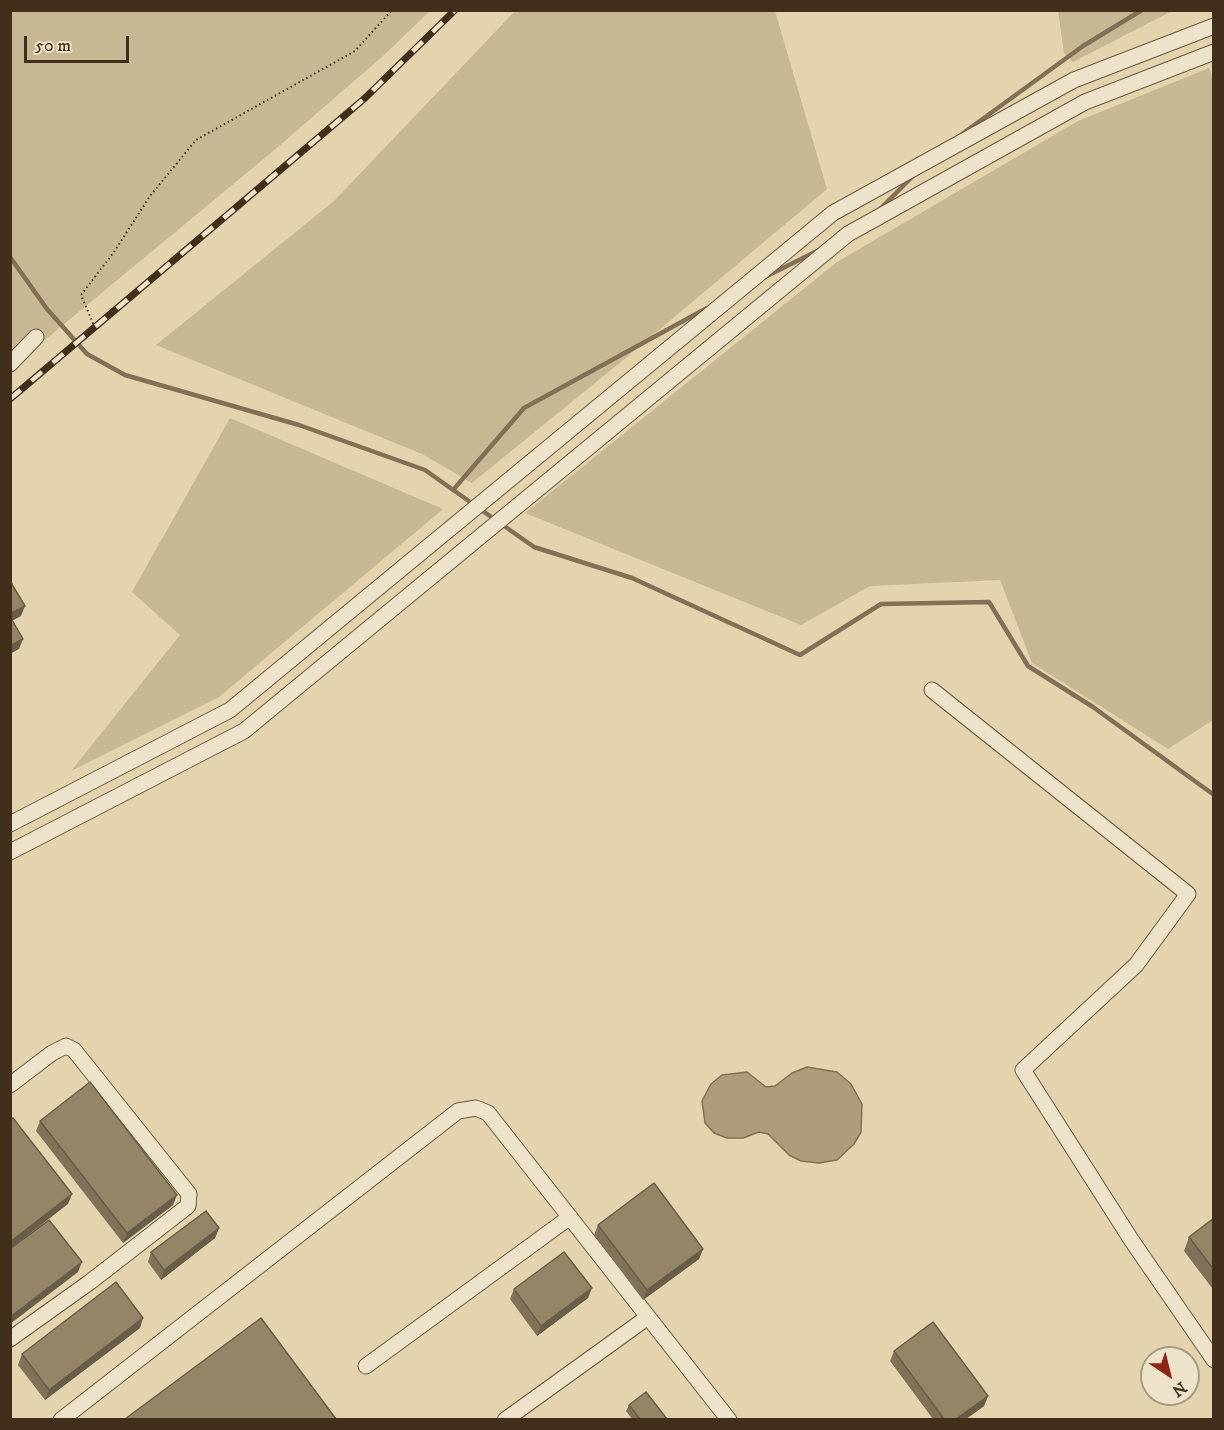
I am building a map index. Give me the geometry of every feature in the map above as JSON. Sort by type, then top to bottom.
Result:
[{"type":"street","points":[[10,824],[230,710],[833,213],[1074,80],[1214,26]]},
{"type":"street","points":[[10,852],[244,731],[848,234],[1085,102],[1214,52]]},
{"type":"street","points":[[10,364],[36,337]]},
{"type":"street","points":[[932,690],[1188,894],[1136,965],[1023,1070],[1132,1241],[1214,1360]]},
{"type":"street","points":[[10,1085],[52,1053],[66,1046],[74,1050],[189,1194],[188,1206],[90,1282],[10,1339]]},
{"type":"street","points":[[61,1419],[458,1111],[476,1108],[488,1113],[729,1419]]},
{"type":"street","points":[[366,1366],[570,1217]]},
{"type":"street","points":[[505,1419],[648,1317]]},
{"type":"path","points":[[96,328],[81,295],[114,252],[150,196],[196,140],[355,51],[392,10]]},
{"type":"shaded area","points":[[516,10],[775,11],[827,189],[472,483],[422,454],[156,345],[334,201]]},
{"type":"shaded area","points":[[1058,10],[1172,11],[1073,62],[1064,53]]},
{"type":"shaded area","points":[[11,11],[430,11],[383,56],[272,152],[11,368]]},
{"type":"shaded area","points":[[1209,68],[1214,79],[1213,720],[1168,749],[1032,663],[1000,580],[870,586],[801,625],[525,513],[837,262],[1078,121]]},
{"type":"shaded area","points":[[230,418],[443,509],[219,697],[71,771],[180,635],[132,592]]},
{"type":"shaded area","points":[[807,1067],[837,1072],[851,1084],[862,1104],[861,1132],[854,1144],[837,1160],[819,1163],[801,1161],[789,1155],[768,1134],[759,1132],[743,1138],[727,1138],[714,1133],[705,1123],[702,1101],[711,1084],[722,1075],[747,1072],[766,1087],[775,1086],[792,1073]]},
{"type":"building","points":[[10,581],[25,606],[10,614]]},
{"type":"building","points":[[10,619],[23,639],[10,646]]},
{"type":"building","points":[[90,1082],[177,1195],[127,1233],[40,1121]]},
{"type":"building","points":[[13,1118],[72,1194],[10,1242],[10,1120]]},
{"type":"building","points":[[654,1183],[703,1249],[647,1290],[598,1225]]},
{"type":"building","points":[[206,1211],[219,1228],[164,1270],[151,1252]]},
{"type":"building","points":[[1214,1218],[1214,1270],[1189,1237]]},
{"type":"building","points":[[49,1220],[82,1262],[10,1317],[10,1249]]},
{"type":"building","points":[[564,1252],[592,1288],[541,1326],[514,1289]]},
{"type":"building","points":[[116,1282],[143,1318],[49,1390],[22,1354]]},
{"type":"building","points":[[261,1318],[336,1419],[125,1419]]},
{"type":"building","points":[[933,1322],[988,1396],[956,1419],[944,1419],[894,1351]]},
{"type":"building","points":[[646,1392],[667,1419],[640,1419],[629,1405]]},
{"type":"waterway","points":[[962,134],[1083,46],[1142,10]]},
{"type":"waterway","points":[[880,209],[914,175]]},
{"type":"waterway","points":[[767,276],[819,250]]},
{"type":"waterway","points":[[10,257],[47,309],[87,354],[125,375],[299,425],[425,470],[473,504]]},
{"type":"waterway","points":[[453,490],[524,408],[707,308]]},
{"type":"waterway","points":[[480,509],[534,547],[632,578],[800,655],[881,604],[989,602],[1028,666],[1093,707],[1214,795]]},
{"type":"railway","points":[[10,399],[364,99],[455,10]]}]
